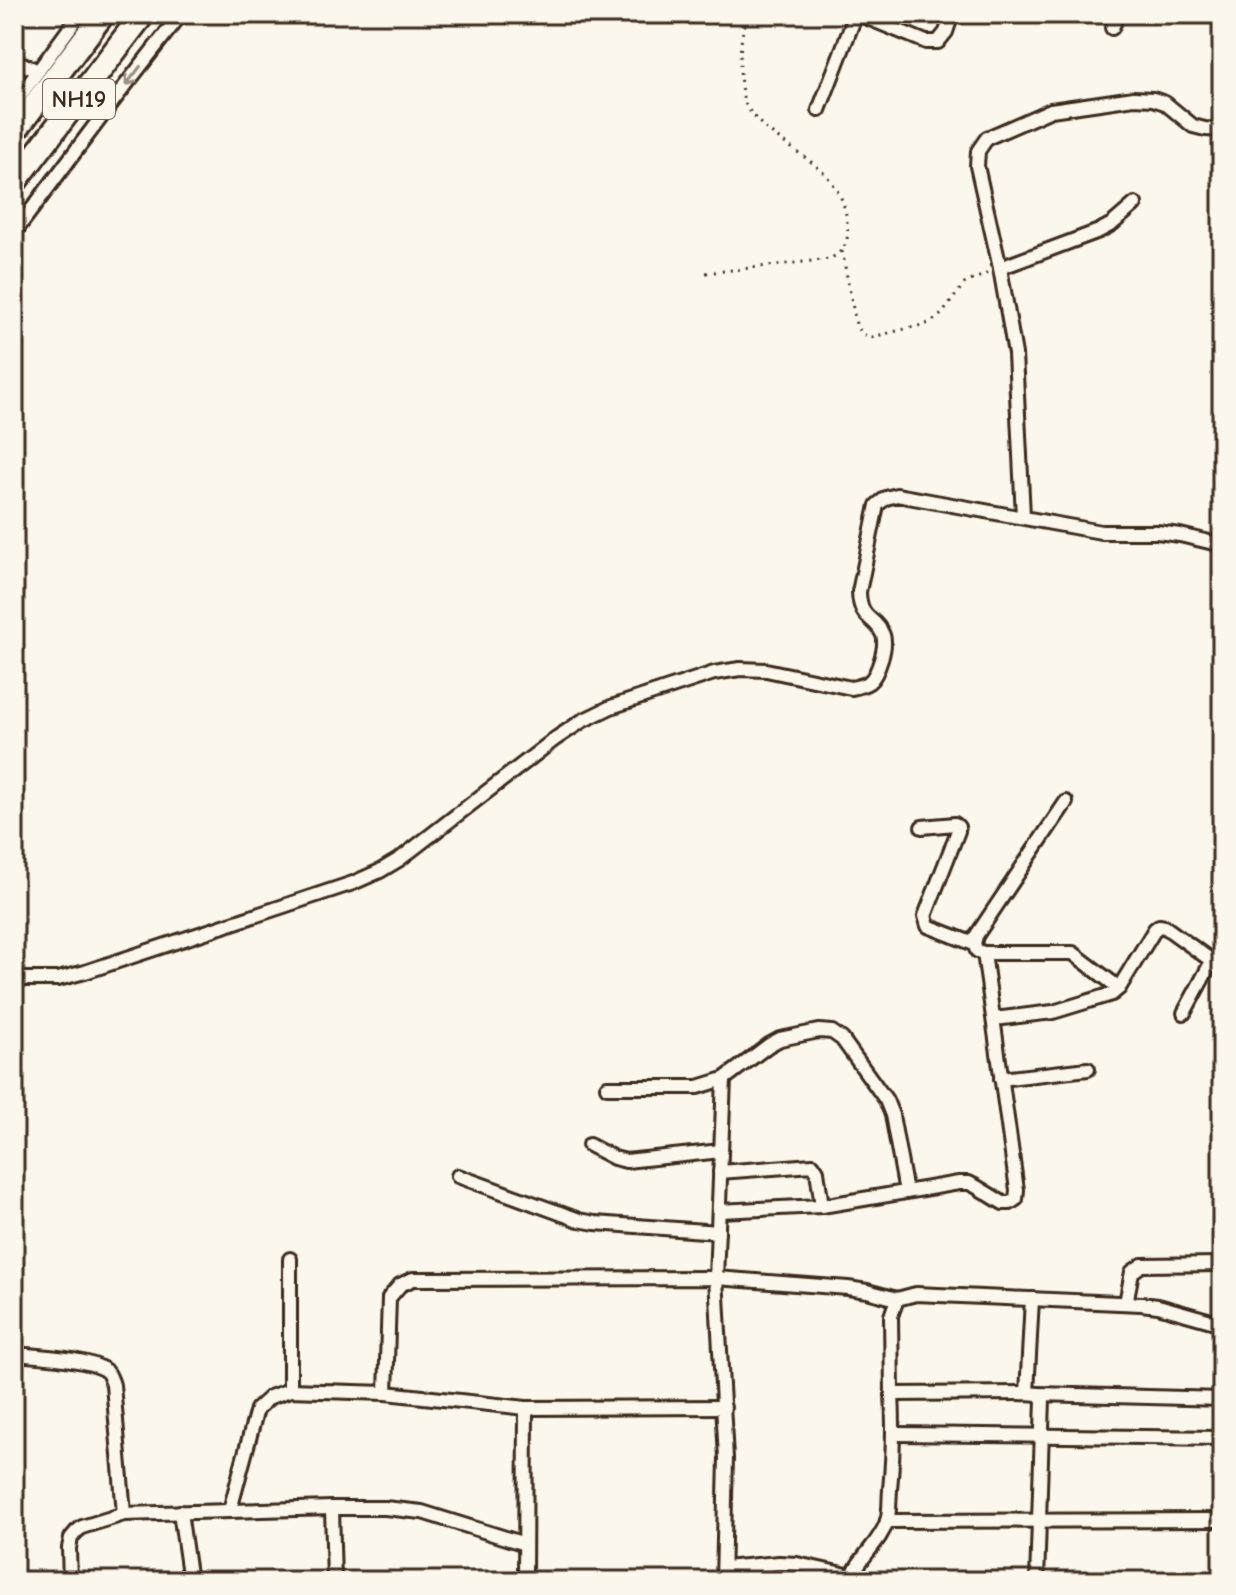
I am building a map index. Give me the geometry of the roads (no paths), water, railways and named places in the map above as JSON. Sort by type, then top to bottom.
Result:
[{"type":"highway","name":"NH19","points":[[14,132],[103,14]]},
{"type":"highway","name":"NH19","points":[[14,183],[143,14]]},
{"type":"street","points":[[14,104],[80,14]]},
{"type":"street","points":[[14,233],[181,14]]},
{"type":"street","points":[[819,110],[857,14],[926,42],[938,42],[946,32],[952,14]]},
{"type":"street","points":[[1112,28],[1118,14]]},
{"type":"street","points":[[14,60],[38,71]]},
{"type":"street","points":[[1023,516],[1015,354],[977,166],[978,151],[987,138],[1051,110],[1134,98],[1165,103],[1193,126],[1222,130]]},
{"type":"street","points":[[1000,268],[1099,231],[1135,204]]},
{"type":"street","points":[[14,979],[58,979],[85,972],[353,883],[380,871],[400,859],[555,739],[611,707],[714,673],[740,669],[766,670],[851,688],[863,685],[873,678],[885,648],[878,626],[865,615],[859,592],[877,505],[886,498],[897,495],[1101,532],[1157,532],[1222,545]]},
{"type":"street","points":[[719,1211],[822,1206],[959,1183],[969,1183],[1003,1203],[1016,1199],[994,1019],[976,936],[1066,802]]},
{"type":"street","points":[[922,827],[955,824],[958,827],[925,916],[928,926],[979,948],[1073,953],[1119,988]]},
{"type":"street","points":[[994,1019],[1053,1012],[1112,994],[1159,926],[1217,959],[1184,1013]]},
{"type":"street","points":[[607,1087],[698,1087],[724,1079],[780,1039],[819,1031],[832,1032],[842,1039],[886,1100],[892,1115],[906,1192]]},
{"type":"street","points":[[1001,1079],[1088,1069]]},
{"type":"street","points":[[724,1079],[716,1278],[726,1458],[724,1574],[779,1563],[797,1564],[852,1579],[887,1521],[895,1434],[891,1316],[897,1299]]},
{"type":"street","points":[[589,1145],[626,1161],[721,1151]]},
{"type":"street","points":[[720,1172],[813,1165],[817,1171],[822,1206]]},
{"type":"street","points":[[458,1176],[579,1220],[615,1226],[718,1232]]},
{"type":"street","points":[[290,1259],[290,1390]]},
{"type":"street","points":[[1126,1303],[1132,1272],[1142,1265],[1222,1264]]},
{"type":"street","points":[[386,1393],[389,1298],[400,1285],[413,1279],[716,1278],[848,1288],[897,1299],[916,1294],[1126,1303],[1158,1306],[1222,1324]]},
{"type":"street","points":[[1032,1299],[1033,1394]]},
{"type":"street","points":[[14,1354],[81,1361],[100,1366],[108,1373],[113,1385],[124,1514]]},
{"type":"street","points":[[230,1510],[257,1409],[270,1397],[290,1390],[386,1393],[526,1408],[724,1407]]},
{"type":"street","points":[[892,1394],[1222,1399]]},
{"type":"street","points":[[1033,1394],[1043,1399],[1037,1581]]},
{"type":"street","points":[[525,1581],[526,1408]]},
{"type":"street","points":[[895,1434],[1222,1438]]},
{"type":"street","points":[[332,1508],[334,1581]]},
{"type":"street","points":[[70,1581],[71,1538],[82,1527],[124,1514],[385,1508],[422,1512],[525,1544]]},
{"type":"street","points":[[180,1512],[190,1581]]},
{"type":"street","points":[[887,1521],[1222,1520]]}]
